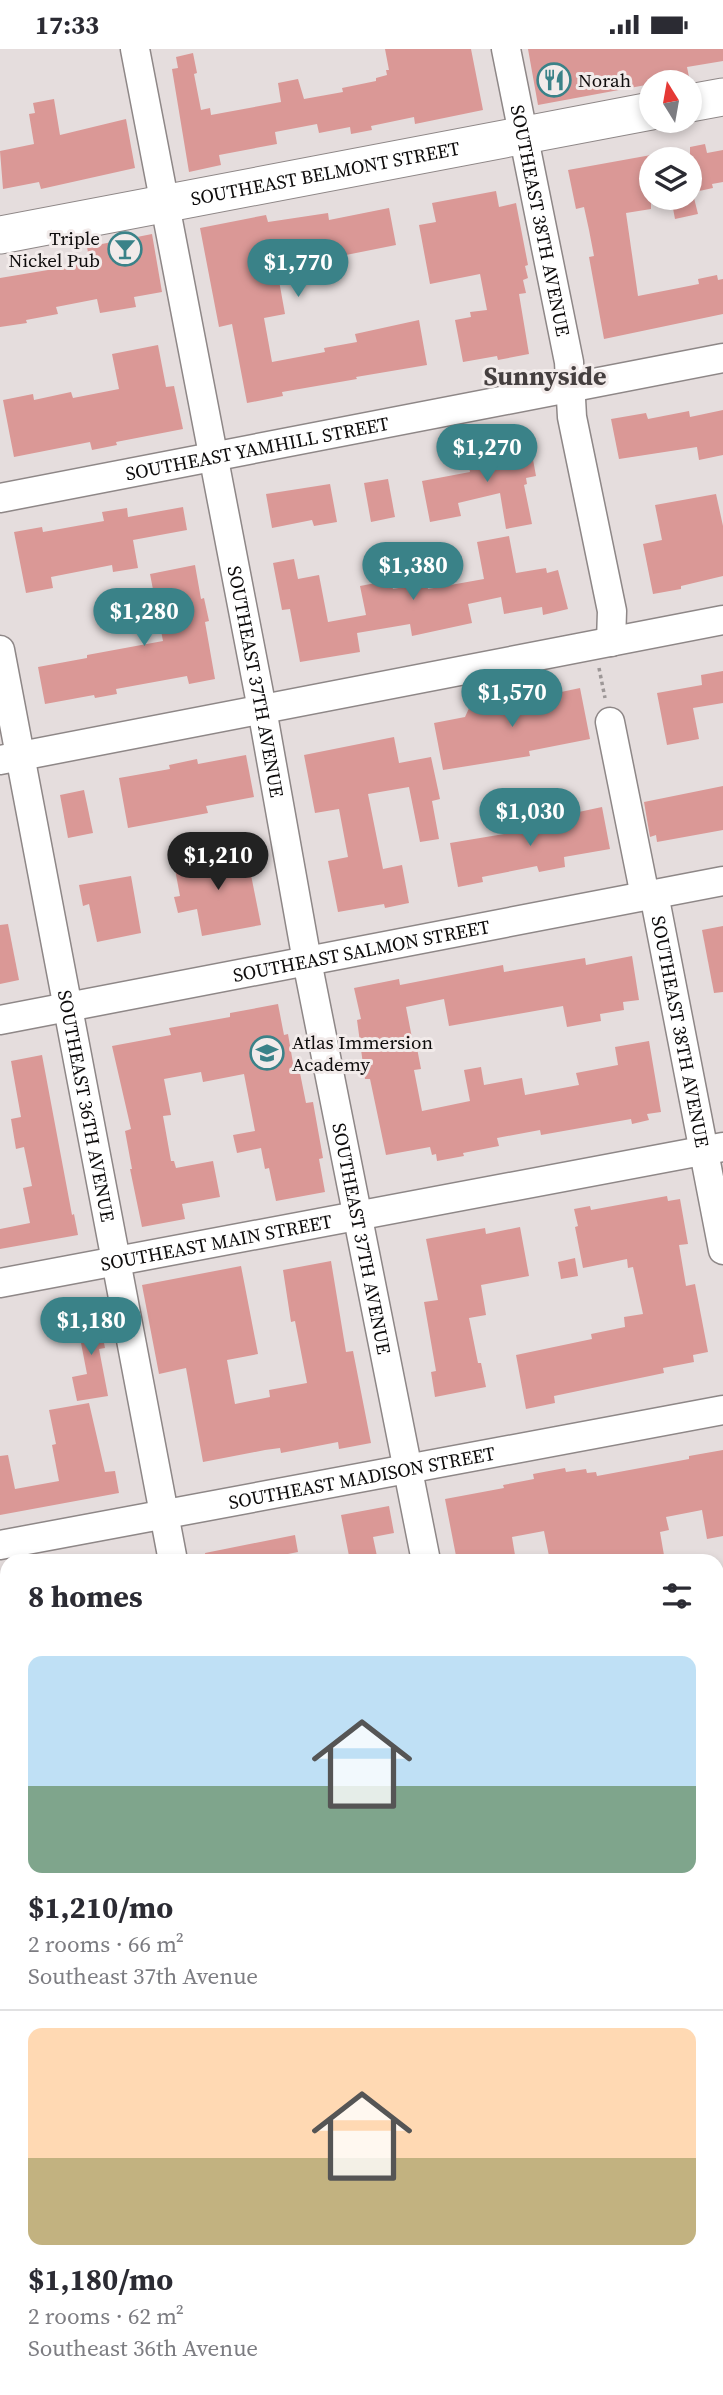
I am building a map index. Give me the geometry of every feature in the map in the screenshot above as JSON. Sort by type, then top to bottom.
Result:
[{"type":"main road","points":[[702,101],[723,97]]},
{"type":"main road","name":"SOUTHEAST BELMONT STREET","points":[[0,235],[639,113]]},
{"type":"street","name":"SOUTHEAST 37TH AVENUE","points":[[135,49],[262,709],[307,961],[425,1554]]},
{"type":"street","name":"SOUTHEAST 38TH AVENUE","points":[[506,49],[569,362],[572,417],[612,611],[603,643]]},
{"type":"street","name":"SOUTHEAST YAMHILL STREET","points":[[0,498],[723,358]]},
{"type":"street","points":[[10,758],[723,620]]},
{"type":"street","name":"SOUTHEAST 36TH AVENUE","points":[[0,650],[10,758],[66,1007],[172,1554]]},
{"type":"street","name":"SOUTHEAST 38TH AVENUE","points":[[610,722],[713,1149],[723,1250]]},
{"type":"street","name":"SOUTHEAST SALMON STREET","points":[[0,1020],[723,881]]},
{"type":"street","name":"SOUTHEAST MAIN STREET","points":[[0,1283],[713,1149]]},
{"type":"street","name":"SOUTHEAST MADISON STREET","points":[[0,1545],[723,1410]]},
{"type":"path","points":[[603,643],[610,722]]},
{"type":"building","points":[[385,49],[471,49],[483,110],[415,124],[414,117],[371,126],[372,130],[351,134],[350,127],[319,133],[317,124],[275,132],[277,144],[219,155],[221,165],[189,172],[172,69],[178,68],[176,57],[193,53],[201,110],[210,108],[211,115],[281,102],[278,83],[298,79],[304,99],[343,92],[342,88],[376,81],[376,78],[387,75],[386,70],[389,70]]},
{"type":"building","points":[[528,49],[723,49],[723,61],[687,67],[688,70],[639,70],[639,86],[538,105]]},
{"type":"building","points":[[54,99],[60,135],[126,119],[135,168],[41,189],[39,182],[3,189],[0,151],[34,144],[29,114],[35,113],[33,103]]},
{"type":"building","points":[[705,144],[707,153],[723,150],[723,182],[712,184],[713,188],[702,190],[702,147],[690,147]]},
{"type":"building","points":[[639,157],[639,210],[645,210],[626,213],[638,296],[699,284],[698,279],[717,275],[718,280],[723,279],[723,314],[604,339],[589,257],[594,256],[589,230],[584,207],[576,209],[568,170]]},
{"type":"building","points":[[496,191],[499,207],[516,203],[528,265],[525,266],[528,278],[523,280],[526,293],[519,294],[529,354],[498,360],[497,356],[463,362],[455,320],[471,317],[470,312],[487,310],[480,274],[430,284],[419,225],[436,222],[432,203]]},
{"type":"building","points":[[389,208],[396,245],[341,256],[340,251],[276,264],[285,314],[264,318],[272,362],[325,352],[324,348],[357,342],[355,334],[419,320],[427,365],[282,392],[283,396],[247,403],[232,324],[219,327],[200,228],[266,215],[268,222],[328,213],[329,220]]},
{"type":"building","points":[[673,210],[697,210],[698,214],[675,219]]},
{"type":"building","points":[[152,234],[162,292],[134,297],[136,307],[100,313],[97,299],[56,307],[58,314],[0,327],[0,278],[90,263],[87,247]]},
{"type":"building","points":[[158,345],[166,387],[174,386],[183,429],[116,442],[117,445],[92,450],[90,442],[14,457],[3,400],[33,394],[34,400],[71,392],[73,398],[119,389],[112,354]]},
{"type":"building","points":[[723,410],[723,455],[699,460],[697,447],[619,459],[611,419],[646,413],[648,419],[689,411],[690,417]]},
{"type":"building","points":[[526,437],[527,443],[530,443],[536,476],[526,478],[527,484],[524,485],[532,524],[506,529],[500,493],[458,503],[461,516],[430,522],[422,481],[470,472],[467,457],[500,450],[501,442]]},
{"type":"building","points":[[388,479],[395,517],[371,522],[364,483]]},
{"type":"building","points":[[330,484],[337,522],[314,526],[312,520],[272,528],[266,494]]},
{"type":"building","points":[[716,494],[723,526],[723,576],[681,586],[681,589],[653,594],[643,544],[662,540],[655,505]]},
{"type":"building","points":[[183,507],[187,530],[133,540],[138,568],[113,572],[112,565],[51,577],[53,588],[26,593],[14,532],[42,527],[43,532],[104,521],[102,512],[127,508],[128,517]]},
{"type":"building","points":[[509,536],[516,573],[546,568],[547,573],[558,570],[568,609],[543,615],[542,607],[504,614],[501,597],[468,604],[472,623],[412,636],[410,624],[357,633],[360,652],[300,662],[290,609],[282,610],[273,563],[294,559],[298,579],[319,575],[328,622],[366,615],[360,586],[391,580],[393,589],[427,583],[428,589],[484,579],[477,542]]},
{"type":"building","points":[[195,565],[201,599],[204,598],[209,621],[205,622],[215,679],[189,684],[187,676],[116,689],[117,694],[95,698],[94,695],[45,704],[38,667],[163,641],[150,574]]},
{"type":"building","points":[[723,671],[723,703],[693,708],[699,739],[667,745],[657,693],[702,685],[701,675]]},
{"type":"building","points":[[580,688],[590,739],[529,751],[530,756],[443,770],[434,723],[465,717],[470,706],[499,700],[500,705]]},
{"type":"building","points":[[394,737],[399,763],[431,757],[440,799],[432,801],[439,839],[420,842],[409,787],[368,794],[383,869],[402,865],[409,903],[385,908],[384,904],[338,912],[328,861],[348,857],[339,809],[315,813],[304,755]]},
{"type":"building","points":[[246,755],[254,797],[206,806],[208,813],[128,828],[119,778],[170,769],[169,765],[197,759],[198,764]]},
{"type":"building","points":[[723,786],[723,830],[657,842],[656,835],[650,837],[644,802]]},
{"type":"building","points":[[84,790],[93,833],[68,838],[60,795]]},
{"type":"building","points":[[602,807],[610,849],[564,857],[565,867],[539,872],[537,866],[482,877],[483,882],[458,887],[450,843],[576,822],[574,813]]},
{"type":"building","points":[[246,850],[261,925],[202,936],[197,909],[178,913],[174,897],[180,896],[174,864]]},
{"type":"building","points":[[131,876],[141,933],[97,942],[89,904],[83,906],[79,885]]},
{"type":"building","points":[[8,924],[19,980],[0,984],[0,925]]},
{"type":"building","points":[[723,926],[723,992],[714,993],[702,930]]},
{"type":"building","points":[[632,956],[639,1000],[623,1002],[624,1010],[600,1014],[601,1021],[567,1027],[563,1006],[449,1026],[444,999],[406,1007],[421,1069],[414,1070],[422,1111],[470,1101],[464,1070],[481,1067],[484,1085],[522,1078],[525,1095],[579,1085],[576,1073],[618,1065],[615,1047],[649,1041],[661,1112],[647,1114],[649,1120],[632,1124],[631,1119],[541,1135],[540,1130],[497,1138],[499,1146],[437,1161],[436,1154],[432,1155],[430,1147],[386,1155],[370,1079],[365,1079],[357,1020],[361,1019],[354,988],[399,979],[400,985],[503,965],[504,972],[585,958],[586,965]]},
{"type":"building","points":[[278,1004],[284,1035],[288,1034],[294,1069],[299,1068],[306,1103],[313,1102],[323,1158],[319,1159],[325,1192],[276,1201],[269,1168],[265,1169],[261,1148],[237,1153],[233,1135],[255,1131],[244,1074],[203,1082],[201,1072],[164,1079],[171,1115],[163,1116],[171,1161],[174,1161],[176,1168],[213,1161],[220,1197],[182,1204],[185,1219],[142,1227],[125,1131],[131,1129],[112,1046],[171,1035],[169,1028],[230,1017],[230,1013]]},
{"type":"building","points":[[42,1055],[78,1235],[0,1249],[0,1229],[30,1223],[23,1188],[32,1186],[24,1147],[16,1149],[11,1119],[21,1117],[11,1061]]},
{"type":"building","points":[[667,1196],[668,1201],[680,1199],[688,1244],[679,1245],[686,1286],[695,1284],[708,1352],[693,1355],[694,1362],[663,1368],[664,1373],[554,1396],[555,1403],[526,1409],[516,1355],[592,1339],[591,1334],[625,1327],[624,1317],[643,1314],[633,1267],[628,1268],[627,1259],[583,1268],[574,1209],[590,1206],[591,1210]]},
{"type":"building","points":[[520,1227],[529,1276],[481,1285],[486,1315],[469,1318],[486,1387],[435,1397],[431,1372],[436,1371],[424,1302],[438,1300],[426,1239],[485,1228],[486,1234]]},
{"type":"building","points":[[575,1258],[578,1276],[561,1279],[558,1262]]},
{"type":"building","points":[[331,1261],[346,1352],[353,1351],[371,1443],[339,1449],[338,1442],[281,1453],[280,1448],[203,1462],[186,1368],[159,1374],[142,1285],[241,1266],[258,1354],[227,1360],[235,1404],[270,1397],[269,1390],[307,1383],[295,1321],[291,1322],[283,1270]]},
{"type":"building","points":[[91,1309],[92,1313],[98,1312],[105,1348],[99,1349],[108,1396],[77,1401],[72,1377],[87,1374],[75,1312]]},
{"type":"building","points":[[89,1403],[105,1472],[115,1471],[119,1493],[0,1515],[0,1456],[8,1455],[15,1489],[59,1481],[52,1445],[56,1444],[49,1410]]},
{"type":"building","points":[[723,1450],[723,1536],[707,1539],[702,1510],[666,1517],[669,1530],[660,1532],[664,1554],[549,1554],[544,1531],[512,1537],[515,1554],[456,1554],[445,1499],[504,1488],[503,1485],[534,1479],[533,1474],[565,1468],[566,1472],[586,1469],[587,1473],[596,1472],[597,1476],[689,1459],[689,1456]]},
{"type":"building","points":[[389,1506],[394,1533],[373,1537],[377,1554],[349,1554],[341,1515]]},
{"type":"building","points":[[295,1535],[298,1552],[288,1554],[205,1553]]},
{"type":"place","name":"Norah","points":[[554,80]]},
{"type":"place","name":"Triple Nickel Pub","points":[[125,249]]},
{"type":"place","name":"Atlas Immersion Academy","points":[[267,1053]]},
{"type":"district","name":"Sunnyside","points":[[545,376]]}]
